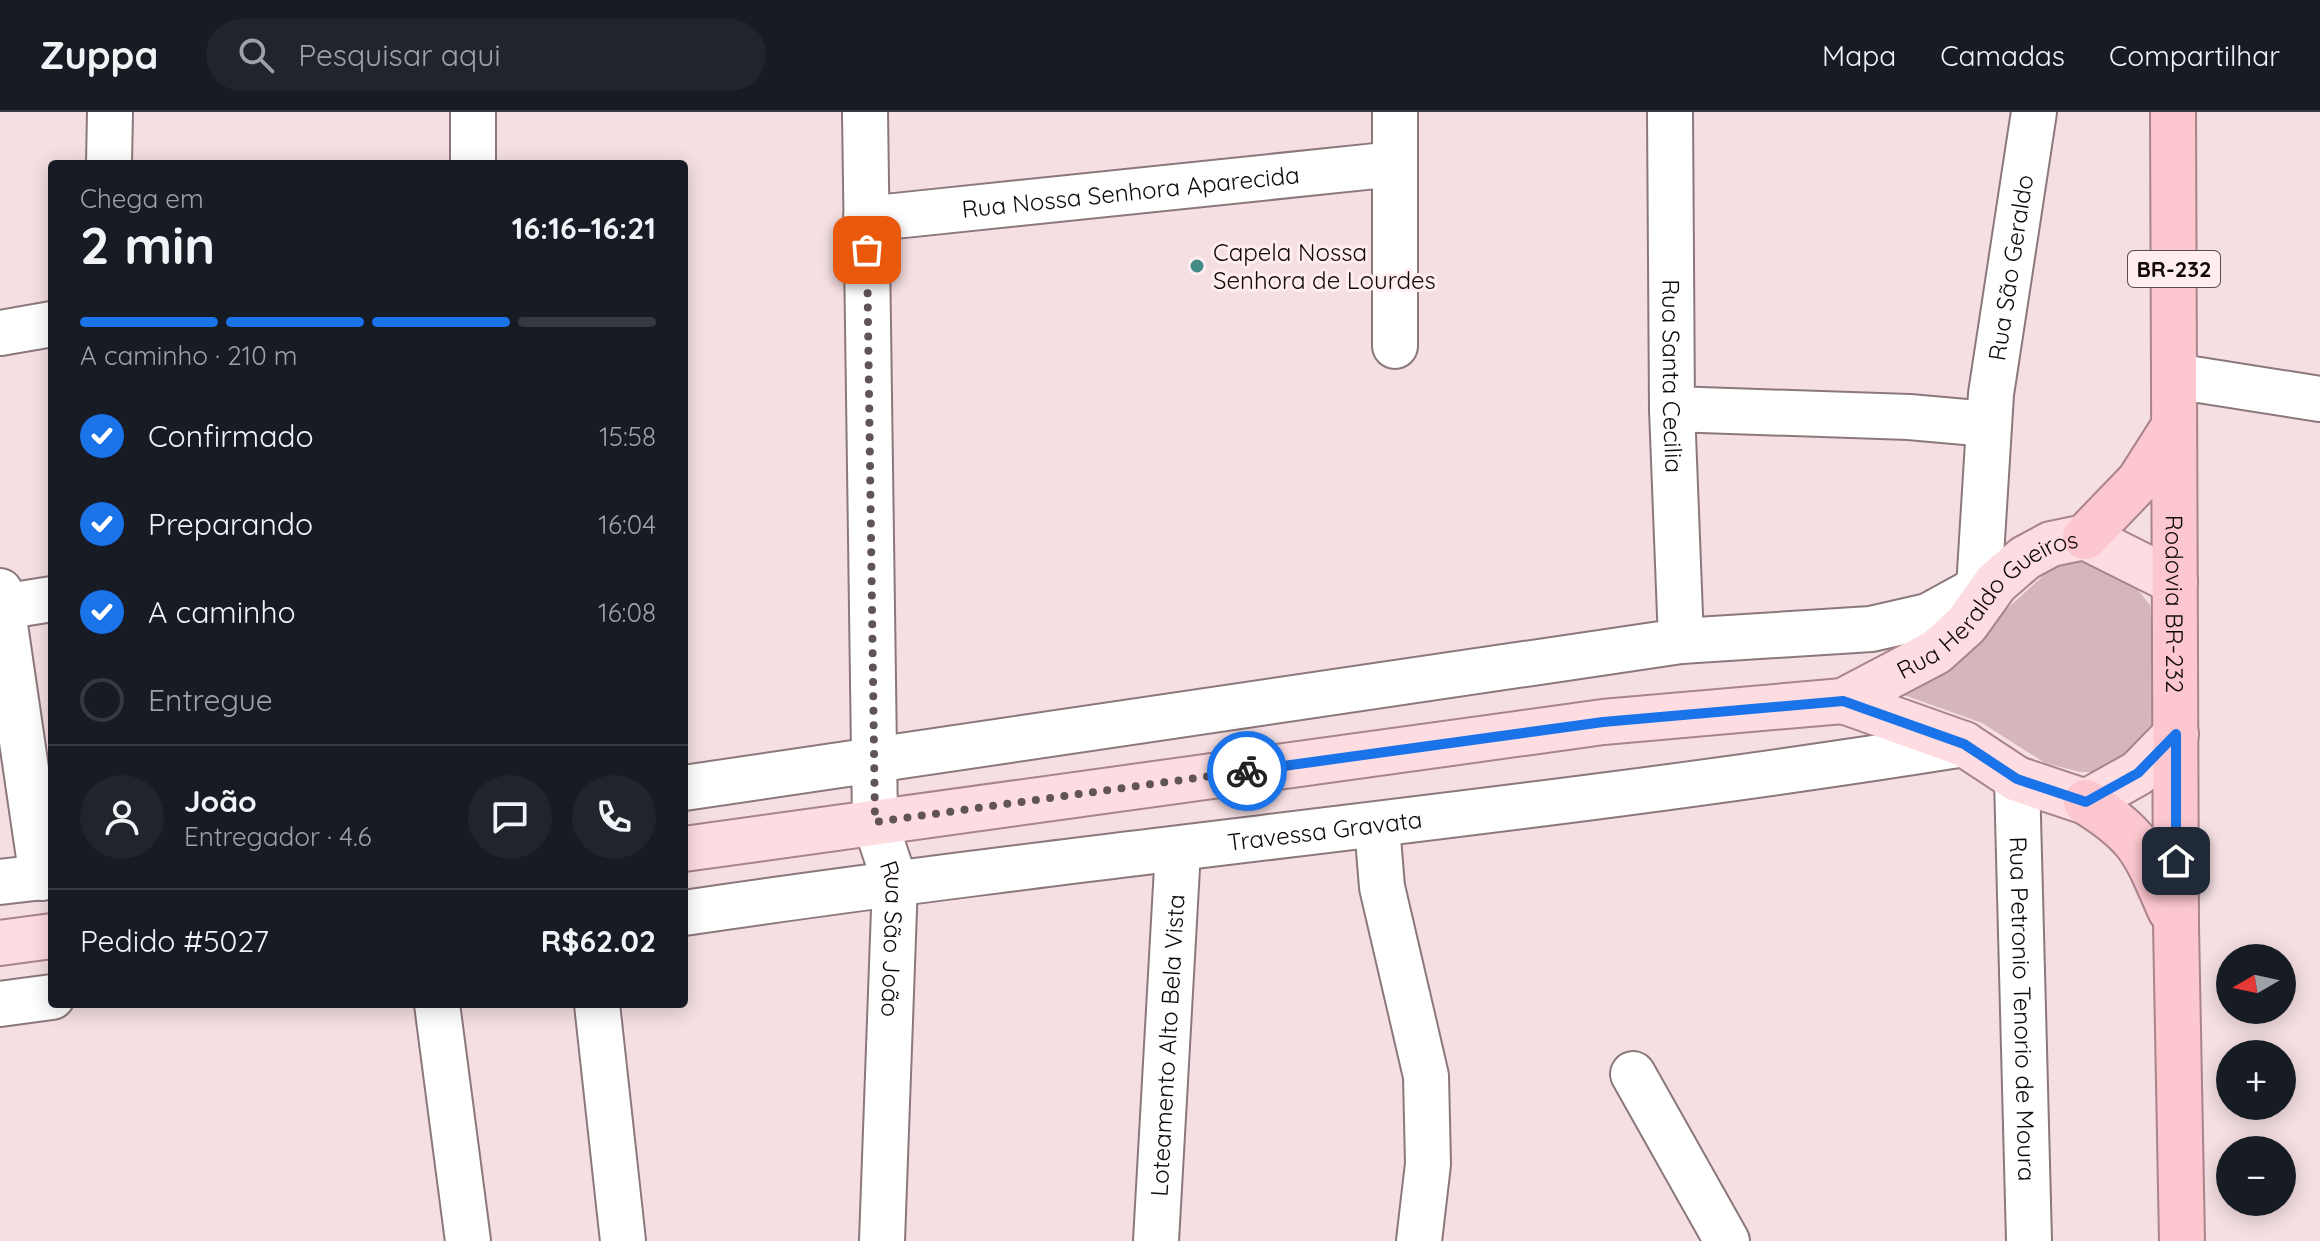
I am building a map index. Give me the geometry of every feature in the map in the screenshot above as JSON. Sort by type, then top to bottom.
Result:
[{"type":"highway","name":"Rodovia BR-232","points":[[2173,112],[2176,925],[2182,1241]]},
{"type":"highway","points":[[2085,537],[2139,481],[2174,426]]},
{"type":"highway","points":[[2086,802],[2122,824],[2143,848],[2176,925]]},
{"type":"main road","name":"Rua Heraldo Gueiros","points":[[688,848],[1603,722],[1843,701],[1936,652],[1972,606],[2025,558],[2051,544],[2085,537],[2175,582]]},
{"type":"main road","name":"Rua Heraldo Gueiros","points":[[1843,701],[1964,744],[2017,779],[2086,802]]},
{"type":"main road","points":[[2086,802],[2138,773],[2176,734]]},
{"type":"main road","points":[[0,943],[48,937]]},
{"type":"street","points":[[109,160],[110,112]]},
{"type":"street","points":[[473,112],[473,160]]},
{"type":"street","name":"Rua São João","points":[[865,112],[875,822],[895,882],[882,1241]]},
{"type":"street","points":[[1395,112],[1395,346]]},
{"type":"street","name":"Rua Santa Cecilia","points":[[1670,112],[1672,409],[1681,641]]},
{"type":"street","name":"Rua São Geraldo","points":[[1972,606],[1988,424],[2034,112]]},
{"type":"street","name":"Rua Nossa Senhora Aparecida","points":[[866,219],[1395,164]]},
{"type":"street","points":[[0,333],[48,325]]},
{"type":"street","points":[[2174,376],[2320,399]]},
{"type":"street","points":[[1672,409],[1909,417],[1988,424]]},
{"type":"street","points":[[31,879],[1,599],[48,599]]},
{"type":"street","points":[[688,787],[1681,641],[1871,629],[1906,624],[1972,606]]},
{"type":"street","name":"Travessa Gravata","points":[[688,912],[895,882],[1377,826],[1964,744]]},
{"type":"street","name":"Rua Petronio Tenorio de Moura","points":[[2017,779],[2029,1241]]},
{"type":"street","points":[[1377,826],[1385,900],[1426,1076],[1428,1164],[1419,1241]]},
{"type":"street","name":"Loteamento Alto Bela Vista","points":[[1156,1241],[1178,850]]},
{"type":"street","points":[[0,1004],[48,998]]},
{"type":"street","points":[[438,1008],[468,1241]]},
{"type":"street","points":[[597,1008],[623,1241]]},
{"type":"street","points":[[1633,1074],[1727,1241]]},
{"type":"shaded area","points":[[2090,554],[2125,574],[2150,605],[2158,721],[2110,772],[2080,772],[2045,763],[1982,723],[1890,690],[1952,658],[2063,558]]},
{"type":"way so far","points":[[867,250],[875,822],[1247,771]]},
{"type":"place","name":"Capela Nossa Senhora de Lourdes","points":[[1197,266]]},
{"type":"route","points":[[1247,771],[1603,722],[1843,701],[1964,744],[2017,779],[2086,802],[2113,790],[2138,773],[2176,734],[2176,861]]}]
